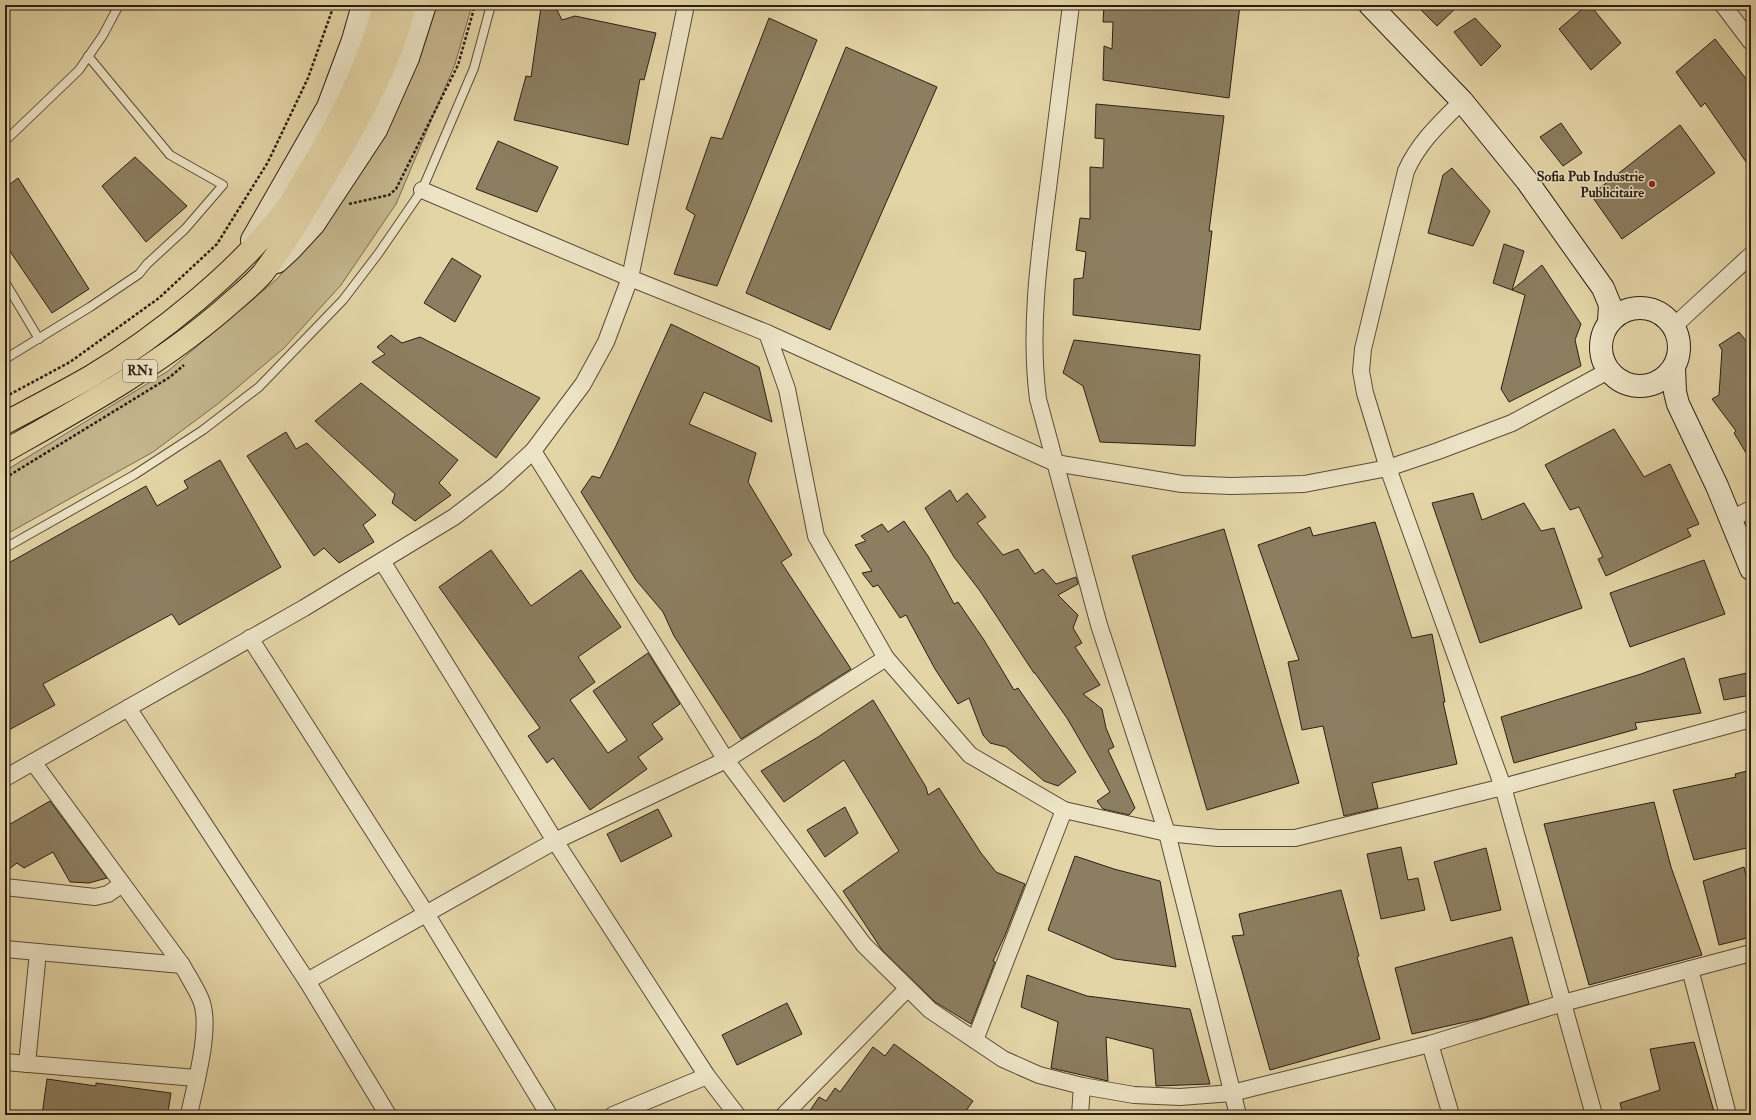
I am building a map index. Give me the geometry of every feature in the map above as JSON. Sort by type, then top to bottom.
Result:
[{"type":"highway","name":"RN1","points":[[5,423],[90,377],[148,338],[211,288],[268,231],[288,205],[343,114],[369,53],[384,5]]},
{"type":"highway","name":"RN1","points":[[5,451],[101,397],[193,335],[262,274],[301,215],[358,121],[376,87],[390,52],[405,5]]},
{"type":"street","points":[[242,258],[328,107],[353,40],[363,5]]},
{"type":"street","points":[[262,274],[290,250],[314,224],[376,130],[408,58],[425,5]]},
{"type":"street","points":[[5,778],[250,638],[454,517],[497,484],[533,451],[583,384],[606,342],[630,278],[686,5]]},
{"type":"street","points":[[1071,5],[1041,242],[1034,329],[1034,368],[1038,399],[1054,463],[1099,625],[1167,834],[1238,1115]]},
{"type":"street","points":[[1370,5],[1462,101],[1527,181],[1603,288],[1610,305],[1609,322],[1603,334],[1601,346],[1602,359],[1608,370],[1624,383],[1644,386],[1667,397],[1683,415]]},
{"type":"street","points":[[1723,5],[1751,42]]},
{"type":"street","points":[[1462,101],[1427,136],[1414,154],[1406,171],[1363,349],[1361,371],[1365,393],[1388,468],[1503,787],[1594,1115]]},
{"type":"street","points":[[422,190],[630,278],[767,332],[1054,463],[1182,484],[1230,486],[1304,484],[1388,468],[1438,452],[1512,423],[1608,370]]},
{"type":"street","points":[[1674,326],[1751,255]]},
{"type":"street","points":[[1603,288],[1618,299],[1636,308]]},
{"type":"street","points":[[1609,322],[1626,310],[1647,308],[1658,312],[1667,318],[1674,326],[1680,347],[1674,368],[1661,381],[1644,386]]},
{"type":"street","points":[[767,332],[787,389],[816,536],[886,658],[970,755],[1064,810],[1167,834],[1218,838],[1295,838],[1503,787],[1751,719]]},
{"type":"street","points":[[1674,368],[1675,392],[1683,415],[1731,519],[1751,569]]},
{"type":"street","points":[[533,451],[726,760],[864,945],[930,1010],[1003,1059],[1039,1075],[1082,1086],[1134,1095],[1180,1097],[1232,1093],[1430,1044],[1563,1003],[1751,953]]},
{"type":"street","points":[[1731,519],[1751,509]]},
{"type":"street","points":[[382,561],[555,841],[707,1076],[737,1115]]},
{"type":"street","points":[[250,638],[427,915],[549,1115]]},
{"type":"street","points":[[307,981],[427,915],[555,841],[726,760],[886,658]]},
{"type":"street","points":[[128,708],[307,981],[388,1115]]},
{"type":"street","points":[[33,762],[182,965],[202,1001],[205,1020],[204,1038],[189,1115]]},
{"type":"street","points":[[975,1040],[1064,810]]},
{"type":"street","points":[[5,887],[89,897],[108,894],[122,884]]},
{"type":"street","points":[[5,949],[182,965]]},
{"type":"street","points":[[26,1064],[38,952]]},
{"type":"street","points":[[1690,968],[1728,1115]]},
{"type":"street","points":[[784,1115],[907,989]]},
{"type":"street","points":[[1430,1044],[1451,1115]]},
{"type":"street","points":[[5,1062],[196,1078]]},
{"type":"street","points":[[613,1115],[707,1076]]},
{"type":"street","points":[[1080,1115],[1082,1086]]},
{"type":"lane","points":[[5,141],[79,70],[119,5]]},
{"type":"lane","points":[[5,548],[134,474],[203,430],[259,387],[343,300],[378,254],[422,190],[474,68],[491,5]]},
{"type":"lane","points":[[5,359],[39,339],[139,274],[147,264],[185,229],[223,185],[170,155],[88,56]]},
{"type":"lane","points":[[5,282],[39,339]]},
{"type":"shaded area","points":[[431,5],[472,5],[455,64],[396,204],[341,285],[284,348],[219,403],[153,452],[5,535],[5,471],[168,371],[278,278],[339,204]]},
{"type":"building","points":[[1104,5],[1240,5],[1229,98],[1103,80],[1104,46],[1112,49],[1113,22],[1103,22]]},
{"type":"building","points":[[1416,5],[1459,5],[1437,26]]},
{"type":"building","points":[[1587,5],[1590,5],[1621,43],[1591,70],[1559,29]]},
{"type":"building","points":[[541,7],[557,10],[562,20],[575,16],[656,33],[644,80],[640,79],[628,145],[514,120],[526,76],[531,77]]},
{"type":"building","points":[[769,18],[817,40],[717,286],[674,274],[695,215],[686,209],[711,137],[722,139]]},
{"type":"building","points":[[1475,18],[1501,46],[1481,66],[1454,32]]},
{"type":"building","points":[[1715,39],[1751,85],[1751,169],[1705,103],[1701,107],[1676,72]]},
{"type":"building","points":[[846,47],[937,87],[830,330],[746,293]]},
{"type":"building","points":[[1096,104],[1224,116],[1209,231],[1212,231],[1200,330],[1073,315],[1074,279],[1083,278],[1086,252],[1076,250],[1080,218],[1090,219],[1090,167],[1103,168],[1104,139],[1095,138]]},
{"type":"building","points":[[1561,123],[1582,153],[1563,166],[1540,137]]},
{"type":"building","name":"Sofia Pub Industrie Publicitaire","points":[[1680,125],[1715,173],[1622,239],[1591,195]]},
{"type":"building","points":[[498,141],[558,167],[537,212],[476,189]]},
{"type":"building","points":[[135,157],[187,206],[146,242],[102,186]]},
{"type":"building","points":[[1452,168],[1490,211],[1473,246],[1428,233],[1443,175]]},
{"type":"building","points":[[18,178],[89,289],[52,313],[5,244],[5,188]]},
{"type":"building","points":[[1504,244],[1524,251],[1512,290],[1493,283]]},
{"type":"building","points":[[452,258],[481,276],[455,322],[424,303]]},
{"type":"building","points":[[1542,265],[1581,324],[1575,340],[1581,366],[1509,402],[1501,389],[1525,295],[1512,290]]},
{"type":"building","points":[[671,324],[759,367],[772,422],[704,392],[689,424],[756,453],[748,482],[792,555],[781,562],[851,669],[741,739],[674,636],[663,612],[636,580],[581,492],[592,476],[600,478]]},
{"type":"building","points":[[1739,332],[1751,347],[1751,461],[1734,433],[1736,431],[1712,399],[1719,395],[1722,350],[1719,345]]},
{"type":"building","points":[[391,335],[402,343],[420,337],[540,398],[496,458],[372,362],[385,354],[377,347]]},
{"type":"building","points":[[1074,340],[1200,355],[1195,446],[1100,442],[1083,386],[1063,373]]},
{"type":"building","points":[[361,383],[458,460],[439,483],[451,495],[415,521],[392,503],[395,494],[315,421]]},
{"type":"building","points":[[1614,429],[1644,477],[1670,464],[1699,524],[1687,529],[1691,536],[1606,576],[1598,559],[1603,557],[1579,507],[1570,510],[1545,465]]},
{"type":"building","points":[[286,432],[296,449],[307,443],[376,515],[363,525],[374,542],[339,563],[324,548],[314,556],[247,456]]},
{"type":"building","points":[[220,460],[281,567],[179,625],[172,614],[43,684],[55,705],[5,732],[5,565],[146,486],[157,506],[188,488],[184,481]]},
{"type":"building","points":[[950,490],[957,502],[967,493],[986,517],[977,523],[1003,555],[1018,549],[1035,574],[1043,569],[1056,584],[1076,577],[1078,584],[1058,595],[1078,615],[1073,628],[1082,643],[1075,647],[1100,685],[1083,694],[1102,709],[1106,728],[1114,747],[1108,750],[1135,808],[1129,815],[1103,809],[1097,801],[1110,792],[1067,718],[1034,673],[980,591],[954,557],[925,508]]},
{"type":"building","points":[[1473,493],[1482,520],[1524,503],[1541,531],[1554,528],[1582,608],[1480,643],[1432,503]]},
{"type":"building","points":[[904,521],[928,556],[954,604],[958,602],[984,640],[1014,690],[1018,688],[1076,772],[1058,786],[1044,781],[1006,747],[990,743],[983,735],[969,698],[958,704],[935,669],[906,615],[900,618],[878,585],[873,587],[862,573],[872,571],[855,545],[866,541],[861,536],[882,524],[888,532]]},
{"type":"building","points":[[1375,522],[1412,638],[1432,634],[1445,702],[1443,702],[1457,764],[1372,783],[1378,808],[1344,816],[1323,726],[1302,730],[1288,662],[1299,660],[1258,545],[1310,527],[1313,536]]},
{"type":"building","points":[[1224,529],[1299,783],[1207,810],[1132,556]]},
{"type":"building","points":[[491,550],[531,606],[581,570],[621,627],[578,657],[595,682],[570,700],[608,753],[627,740],[593,691],[648,653],[680,704],[652,724],[663,739],[638,757],[647,769],[590,810],[553,758],[547,763],[528,736],[540,728],[439,587]]},
{"type":"building","points":[[1704,560],[1725,614],[1630,647],[1610,593]]},
{"type":"building","points":[[1684,658],[1701,713],[1635,723],[1637,729],[1514,763],[1501,717],[1641,674]]},
{"type":"building","points":[[1747,673],[1751,684],[1751,695],[1724,700],[1719,679]]},
{"type":"building","points":[[873,700],[926,787],[928,795],[939,788],[981,853],[996,872],[1025,884],[993,961],[995,962],[971,1024],[935,1002],[882,950],[843,891],[899,851],[844,760],[784,802],[761,771],[818,737]]},
{"type":"building","points":[[1751,770],[1751,847],[1694,860],[1673,790],[1736,777],[1735,774]]},
{"type":"building","points":[[50,801],[107,878],[89,883],[70,882],[53,852],[24,868],[17,863],[5,872],[5,827]]},
{"type":"building","points":[[1654,802],[1671,867],[1702,955],[1589,985],[1544,824]]},
{"type":"building","points":[[845,807],[858,833],[825,857],[807,830]]},
{"type":"building","points":[[658,809],[672,836],[621,862],[607,834]]},
{"type":"building","points":[[1401,847],[1408,880],[1418,878],[1425,910],[1381,919],[1367,854]]},
{"type":"building","points":[[1486,848],[1501,910],[1451,921],[1434,862]]},
{"type":"building","points":[[1075,856],[1114,869],[1160,881],[1176,967],[1115,959],[1048,930]]},
{"type":"building","points":[[1744,867],[1751,896],[1751,937],[1719,945],[1703,881]]},
{"type":"building","points":[[1341,890],[1359,956],[1357,957],[1380,1039],[1270,1070],[1232,936],[1244,935],[1239,914]]},
{"type":"building","points":[[1512,937],[1529,1004],[1483,1018],[1412,1034],[1395,968]]},
{"type":"building","points":[[1027,975],[1087,996],[1190,1009],[1210,1084],[1156,1086],[1153,1049],[1106,1037],[1108,1081],[1051,1068],[1058,1022],[1021,1007]]},
{"type":"building","points":[[787,1003],[802,1034],[737,1065],[722,1035]]},
{"type":"building","points":[[1694,1042],[1715,1115],[1623,1115],[1620,1103],[1660,1090],[1650,1049]]},
{"type":"building","points":[[894,1044],[973,1101],[963,1115],[807,1115],[819,1097],[826,1101],[835,1088],[840,1092],[873,1047],[885,1056]]},
{"type":"building","points":[[47,1079],[96,1086],[96,1083],[171,1093],[168,1112],[164,1112],[164,1115],[42,1115]]},
{"type":"place","name":"Sofia Pub Industrie Publicitaire","points":[[1652,184]]}]
